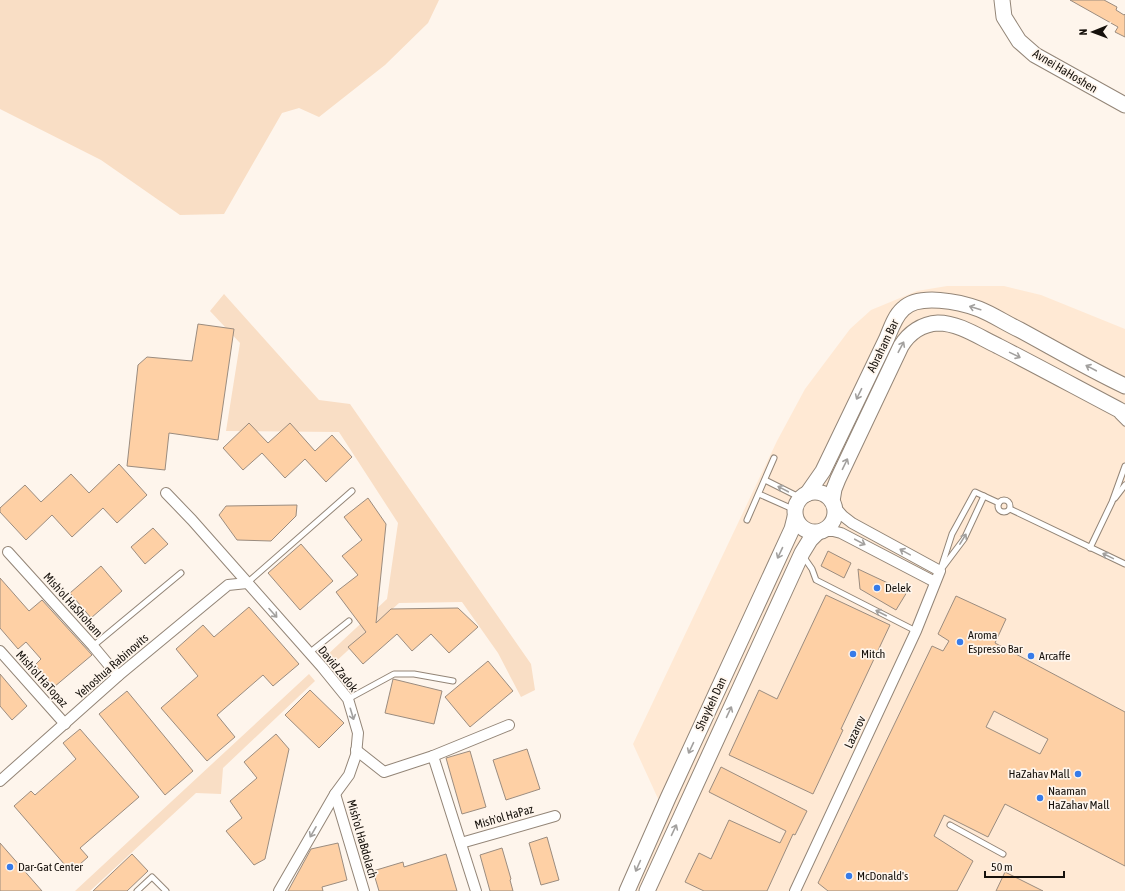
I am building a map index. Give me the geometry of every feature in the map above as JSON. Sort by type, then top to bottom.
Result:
[{"type":"street","name":"Avnei HaHoshen","points":[[1002,0],[1004,17],[1019,41],[1035,54],[1125,105]]},
{"type":"street","name":"Abraham Bar","points":[[799,505],[822,471],[893,323],[903,308],[912,303],[938,300],[949,301],[980,309],[1125,386]]},
{"type":"street","name":"Abraham Bar","points":[[833,504],[834,489],[838,479],[901,346],[906,337],[919,328],[928,325],[939,323],[960,328],[1036,365],[1125,413]]},
{"type":"street","points":[[935,582],[841,532],[810,532],[803,529],[798,524],[799,505],[814,492],[821,493],[827,496],[843,516],[852,523],[940,571]]},
{"type":"street","name":"David Zadok","points":[[166,493],[192,520],[322,667],[348,699],[358,733],[356,756],[349,775],[335,794],[279,891]]},
{"type":"street","points":[[820,532],[829,527],[833,521],[835,514],[833,504]]},
{"type":"street","name":"Shaykeh Dan","points":[[627,891],[668,798],[792,529],[799,505]]},
{"type":"street","name":"Shaykeh Dan","points":[[647,891],[802,553],[810,540],[820,532]]},
{"type":"street","name":"Mish'ol HaShoham","points":[[8,552],[93,646],[118,676]]},
{"type":"street","name":"Lazarov","points":[[795,891],[916,631],[940,571]]},
{"type":"street","name":"Yehoshua Rabinovits","points":[[0,782],[118,676],[228,585],[247,583]]},
{"type":"street","name":"Mish'ol HaTopaz","points":[[0,651],[64,724]]},
{"type":"street","points":[[356,750],[384,772],[433,756],[509,725]]},
{"type":"street","points":[[433,756],[476,891]]},
{"type":"street","name":"Mish'ol HaBdolach","points":[[335,794],[364,891]]},
{"type":"street","name":"Mish'ol HaPaz","points":[[461,842],[555,816]]},
{"type":"lane","points":[[1092,396],[1125,423]]},
{"type":"lane","points":[[747,520],[774,458]]},
{"type":"lane","points":[[1090,548],[1112,502],[1125,466]]},
{"type":"lane","points":[[765,480],[799,505]]},
{"type":"lane","points":[[1112,502],[1125,485]]},
{"type":"lane","points":[[247,583],[352,491]]},
{"type":"lane","points":[[940,571],[952,534],[975,492],[999,503]]},
{"type":"lane","points":[[759,494],[799,505]]},
{"type":"lane","points":[[940,571],[964,539],[984,496]]},
{"type":"lane","points":[[999,503],[1004,500],[1008,501],[1010,509]]},
{"type":"lane","points":[[999,503],[998,507],[1002,512],[1006,513],[1010,509]]},
{"type":"lane","points":[[1010,509],[1125,564]]},
{"type":"lane","points":[[802,553],[812,569],[816,580],[916,631]]},
{"type":"lane","points":[[93,646],[181,573]]},
{"type":"lane","points":[[309,653],[349,621]]},
{"type":"lane","points":[[348,699],[394,674],[414,674],[454,681]]},
{"type":"lane","points":[[950,825],[1003,854]]},
{"type":"lane","points":[[137,891],[152,877],[166,891]]},
{"type":"shaded area","points":[[0,0],[439,0],[428,23],[385,65],[319,117],[299,108],[282,113],[224,214],[180,215],[101,160],[0,109]]},
{"type":"shaded area","points":[[947,286],[1004,286],[1041,295],[1125,329],[1125,891],[620,891],[660,803],[633,744],[777,441],[805,389],[850,329],[871,310],[917,291]]},
{"type":"shaded area","points":[[224,294],[319,400],[350,404],[531,664],[535,690],[521,697],[498,653],[462,602],[399,603],[331,666],[324,658],[387,599],[398,523],[339,432],[226,431],[240,343],[210,311]]},
{"type":"shaded area","points":[[309,674],[315,681],[223,768],[221,794],[196,793],[90,891],[75,891]]},
{"type":"building","points":[[1070,0],[1104,0],[1117,7],[1116,10],[1124,15],[1125,14],[1125,37],[1115,32],[1118,27]]},
{"type":"building","points":[[198,324],[234,329],[218,440],[169,433],[165,470],[127,466],[138,365],[147,357],[192,361]]},
{"type":"building","points":[[249,423],[268,443],[290,423],[315,451],[332,435],[352,457],[326,482],[305,459],[285,478],[262,453],[243,470],[223,448]]},
{"type":"building","points":[[119,464],[147,495],[117,523],[103,508],[72,537],[52,515],[26,540],[0,512],[0,508],[25,485],[41,502],[71,474],[89,493]]},
{"type":"building","points":[[368,498],[386,524],[376,623],[391,609],[458,608],[478,627],[449,653],[431,634],[412,651],[397,634],[363,664],[348,647],[366,632],[336,592],[358,575],[342,556],[362,540],[344,517]]},
{"type":"building","points":[[297,505],[296,516],[271,541],[237,540],[219,515],[226,506]]},
{"type":"building","points":[[153,528],[168,544],[145,564],[131,547]]},
{"type":"building","points":[[301,544],[333,581],[300,610],[268,573]]},
{"type":"building","points":[[828,551],[851,563],[844,578],[821,566]]},
{"type":"building","points":[[101,566],[122,591],[91,618],[70,593]]},
{"type":"building","points":[[858,569],[907,592],[896,610],[860,589]]},
{"type":"building","points":[[0,578],[29,611],[42,600],[92,655],[54,687],[35,665],[41,659],[26,642],[18,649],[0,628]]},
{"type":"building","points":[[826,595],[890,625],[841,729],[843,730],[813,794],[729,755],[759,690],[777,699]]},
{"type":"building","name":"HaZahav Mall","points":[[956,596],[1006,619],[995,643],[1125,712],[1125,866],[1005,804],[988,837],[944,815],[934,836],[973,861],[957,891],[828,891],[818,883],[932,646],[943,651],[949,641],[938,634]],"holes":[[[994,711],[1048,739],[1040,754],[986,727]]]},
{"type":"building","points":[[249,607],[299,664],[273,686],[263,675],[217,715],[235,737],[207,761],[161,708],[198,676],[176,649],[203,625],[214,637]]},
{"type":"building","points":[[488,661],[513,691],[470,727],[445,697]]},
{"type":"building","points":[[0,674],[27,706],[12,720],[0,706]]},
{"type":"building","points":[[393,679],[442,691],[434,724],[385,713]]},
{"type":"building","points":[[310,690],[344,723],[319,748],[285,715]]},
{"type":"building","points":[[127,691],[193,771],[165,795],[99,714]]},
{"type":"building","points":[[80,729],[139,797],[80,848],[88,857],[71,872],[14,806],[31,791],[35,795],[76,759],[63,743]]},
{"type":"building","points":[[276,734],[289,749],[265,859],[254,865],[226,831],[242,818],[230,801],[257,778],[244,762]]},
{"type":"building","points":[[527,749],[540,789],[506,800],[493,760]]},
{"type":"building","points":[[470,751],[486,807],[462,814],[446,758]]},
{"type":"building","points":[[721,767],[807,811],[795,835],[793,834],[767,891],[704,891],[685,882],[699,853],[711,859],[729,820],[780,843],[786,831],[709,792]]},
{"type":"building","points":[[547,837],[559,880],[541,885],[529,843]]},
{"type":"building","name":"Dar-Gat Center","points":[[0,843],[42,891],[0,891]]},
{"type":"building","points":[[338,843],[347,880],[322,887],[323,891],[288,891],[311,849]]},
{"type":"building","points":[[502,848],[513,891],[490,891],[480,855]]},
{"type":"building","points":[[132,854],[148,871],[127,891],[93,891]]},
{"type":"building","points":[[446,854],[457,891],[379,891],[373,871],[403,862],[404,867]]},
{"type":"building","points":[[1005,872],[1043,891],[996,891]]},
{"type":"place","name":"Delek","points":[[877,588]]},
{"type":"place","name":"Aroma Espresso Bar","points":[[960,642]]},
{"type":"place","name":"Mitch","points":[[853,654]]},
{"type":"place","name":"Arcaffe","points":[[1031,656]]},
{"type":"place","name":"HaZahav Mall","points":[[1078,774]]},
{"type":"place","name":"Naaman HaZahav Mall","points":[[1040,798]]},
{"type":"place","name":"Dar-Gat Center","points":[[10,867]]},
{"type":"place","name":"McDonald's","points":[[849,876]]}]
